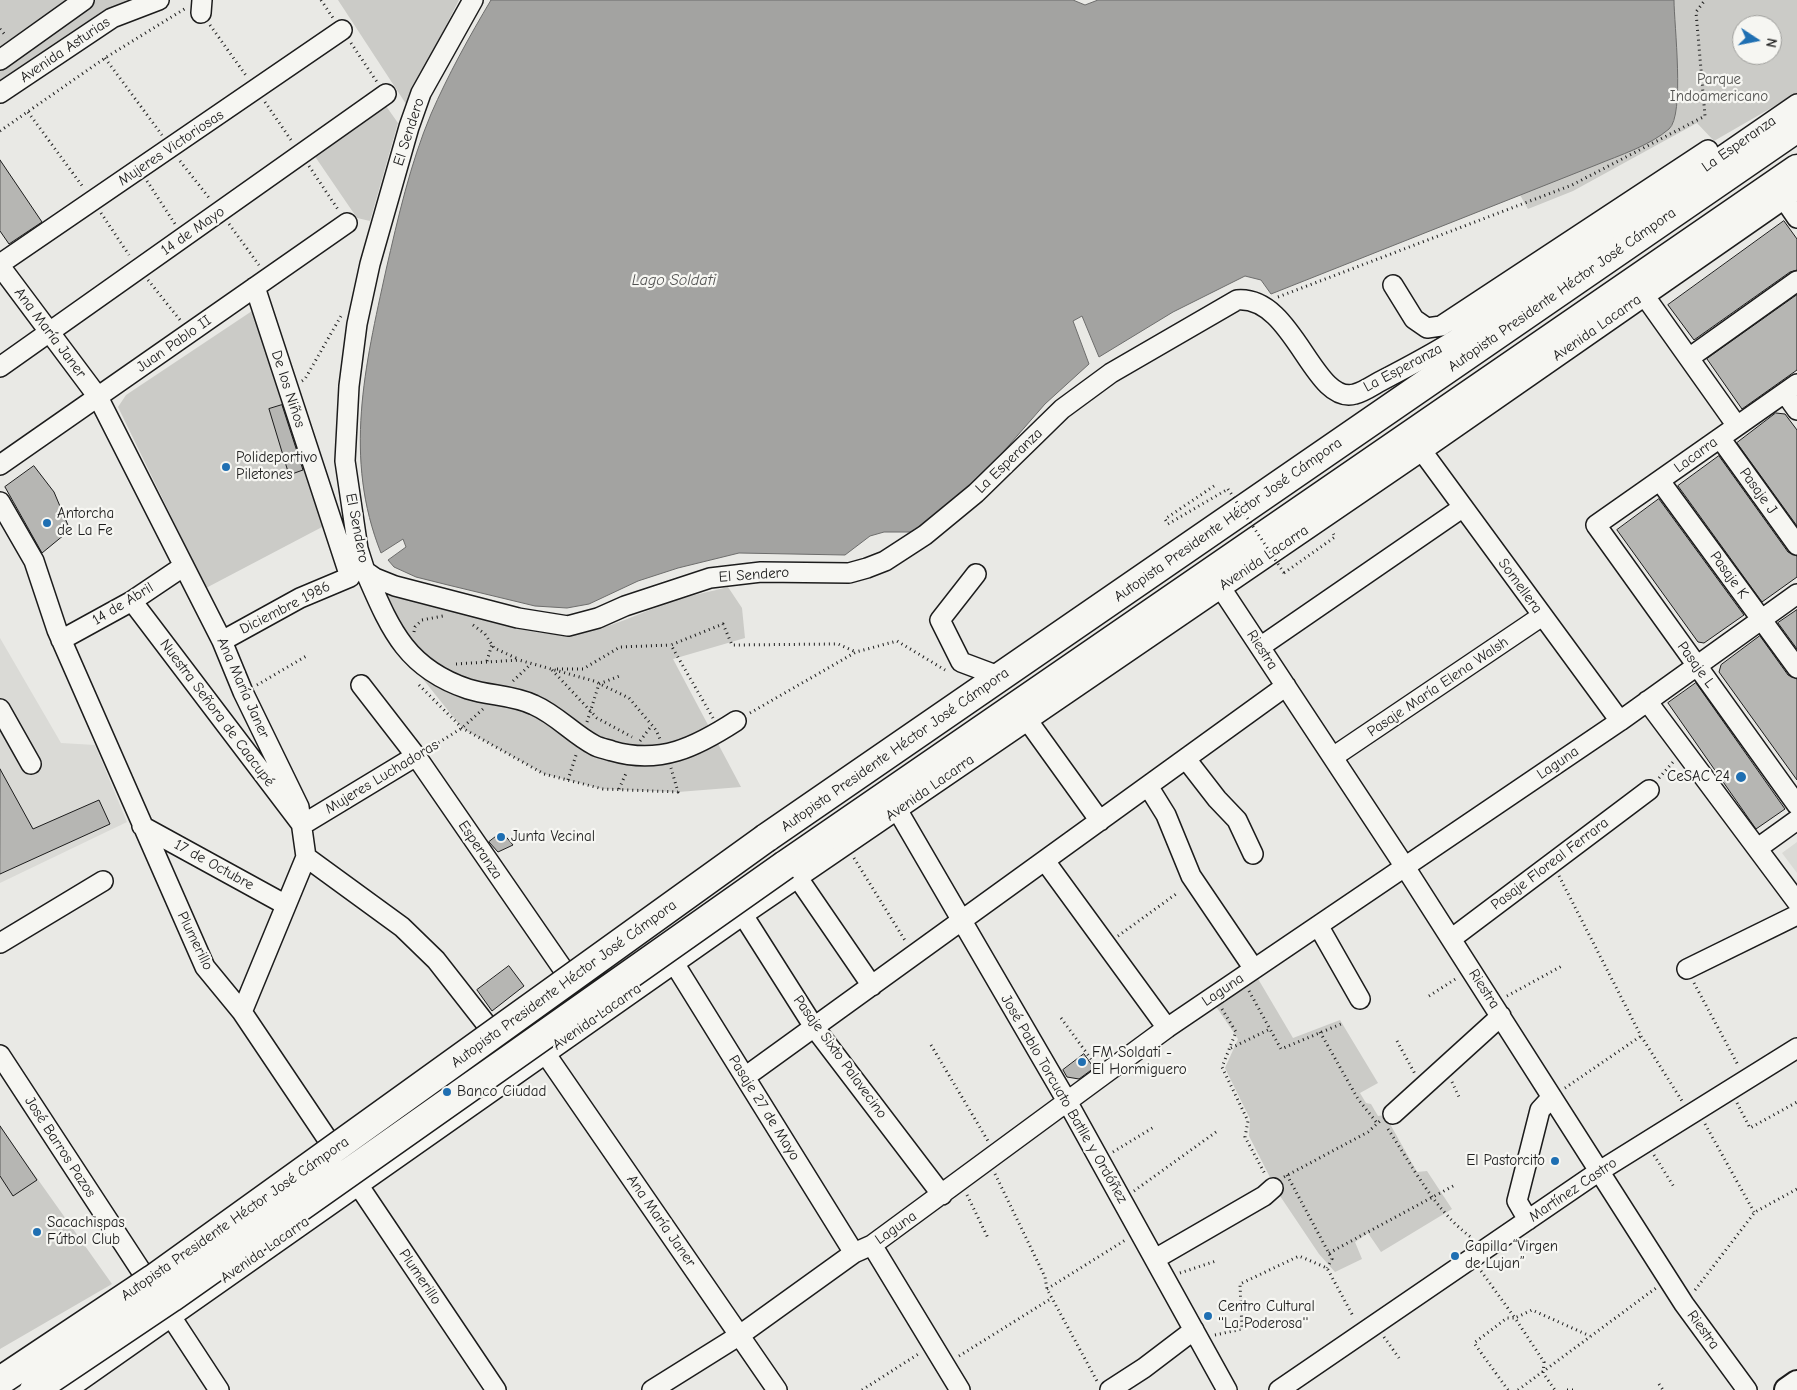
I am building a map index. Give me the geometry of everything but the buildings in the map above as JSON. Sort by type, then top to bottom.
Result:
[{"type":"highway","name":"Autopista Presidente Héctor José Cámpora","points":[[0,1381],[153,1279],[766,838],[1001,677],[1796,113]]},
{"type":"highway","name":"Autopista Presidente Héctor José Cámpora","points":[[34,1390],[792,872],[1797,169]]},
{"type":"main road","points":[[1787,1390],[1797,1383]]},
{"type":"street","name":"Avenida Asturias","points":[[0,60],[84,0]]},
{"type":"street","name":"Avenida Asturias","points":[[0,93],[112,18],[159,0]]},
{"type":"street","name":"El Sendero","points":[[473,0],[437,62],[415,110],[380,228],[357,324],[349,386],[345,461],[358,550],[357,574],[375,578],[395,586],[527,620],[568,626],[598,618],[625,606],[710,578],[761,572],[849,572],[885,561]]},
{"type":"street","name":"Mujeres Victoriosas","points":[[0,265],[342,30]]},
{"type":"street","name":"14 de Mayo","points":[[0,367],[386,94]]},
{"type":"street","points":[[1393,285],[1414,319],[1428,328],[1441,326],[1717,144],[1796,113]]},
{"type":"street","name":"La Esperanza","points":[[885,561],[925,535],[976,493],[1062,409],[1111,373],[1237,300],[1248,299],[1263,306],[1286,326],[1328,385],[1341,393],[1355,394],[1453,341],[1796,113]]},
{"type":"street","points":[[1791,195],[1797,218]]},
{"type":"street","name":"Avenida Lacarra","points":[[67,1390],[358,1183],[743,915],[792,872],[846,845],[898,811],[1791,195]]},
{"type":"street","name":"Juan Pablo II","points":[[0,465],[347,223]]},
{"type":"street","name":"Ana María Janer","points":[[0,265],[98,396],[222,641],[243,692],[299,807],[306,857]]},
{"type":"street","points":[[1689,358],[1797,281]]},
{"type":"street","name":"De los Niños","points":[[262,283],[288,387],[357,574]]},
{"type":"street","points":[[1644,295],[1737,426]]},
{"type":"street","points":[[1791,388],[1797,410]]},
{"type":"street","name":"Lacarra","points":[[1596,526],[1791,388]]},
{"type":"street","name":"Pasaje J","points":[[1720,438],[1797,545]]},
{"type":"street","name":"Somellera","points":[[1422,451],[1620,721]]},
{"type":"street","name":"Pasaje K","points":[[1660,481],[1797,668]]},
{"type":"street","name":"Plumerillo","points":[[0,502],[34,561],[61,640],[205,967],[242,1012],[496,1390]]},
{"type":"street","points":[[1260,647],[1462,508]]},
{"type":"street","name":"Pasaje L","points":[[1596,526],[1797,806]]},
{"type":"street","name":"14 de Abril","points":[[61,640],[132,601],[184,566]]},
{"type":"street","name":"Diciembre 1986","points":[[222,641],[300,598],[357,574]]},
{"type":"street","points":[[357,574],[384,612],[402,644],[420,665],[468,689],[522,699],[538,706],[554,715],[594,746],[631,756],[665,751],[720,731],[736,721]]},
{"type":"street","points":[[976,574],[940,620],[961,662],[1001,677]]},
{"type":"street","name":"Riestra","points":[[1221,588],[1405,867],[1684,1304],[1747,1390]]},
{"type":"street","name":"Laguna","points":[[652,1390],[740,1335],[854,1253],[872,1245],[1068,1103],[1167,1028],[1319,927],[1620,721],[1797,594]]},
{"type":"street","name":"Nuestra Señora de Caacupé","points":[[132,601],[302,825]]},
{"type":"street","name":"Pasaje María Elena Walsh","points":[[1333,757],[1542,616]]},
{"type":"street","name":"Esperanza","points":[[361,685],[416,756],[596,1017]]},
{"type":"street","points":[[744,1077],[1286,686]]},
{"type":"street","points":[[1647,701],[1797,902]]},
{"type":"street","points":[[0,709],[31,764]]},
{"type":"street","points":[[1028,721],[1100,821]]},
{"type":"street","name":"Mujeres Luchadoras","points":[[302,825],[416,756]]},
{"type":"street","points":[[1186,759],[1217,799],[1237,820],[1253,854]]},
{"type":"street","points":[[1148,786],[1166,815],[1191,876],[1248,973]]},
{"type":"street","name":"Pasaje Floreal Ferrara","points":[[1451,939],[1649,790]]},
{"type":"street","name":"José Pablo Torcuato Batlle y Ordóñez","points":[[898,811],[1068,1103],[1227,1390]]},
{"type":"street","points":[[1758,848],[1797,820]]},
{"type":"street","name":"17 de Octubre","points":[[142,826],[286,905]]},
{"type":"street","points":[[242,1012],[306,857],[402,927],[436,960],[522,1070]]},
{"type":"street","points":[[1045,861],[1167,1028]]},
{"type":"street","points":[[792,872],[872,986]]},
{"type":"street","points":[[0,943],[103,881]]},
{"type":"street","name":"Pasaje Sixto Palavecino","points":[[743,915],[814,1027],[942,1195]]},
{"type":"street","points":[[1687,969],[1797,915]]},
{"type":"street","points":[[1319,927],[1360,999]]},
{"type":"street","name":"Pasaje 27 de Mayo","points":[[674,963],[854,1253]]},
{"type":"street","points":[[1388,1117],[1423,1088],[1497,1010]]},
{"type":"street","name":"Martínez Castro","points":[[1279,1390],[1598,1172],[1797,1048]]},
{"type":"street","name":"Ana María Janer","points":[[545,1053],[777,1390]]},
{"type":"street","name":"José Barros Pazos","points":[[0,1055],[220,1390]]},
{"type":"street","points":[[1528,1220],[1517,1200],[1540,1110],[1552,1097]]},
{"type":"street","points":[[1155,1259],[1264,1196],[1273,1188]]},
{"type":"street","points":[[872,1245],[960,1390]]},
{"type":"street","points":[[1110,1390],[1144,1368],[1194,1330]]},
{"type":"path","points":[[321,0],[386,94]]},
{"type":"path","points":[[1263,306],[1282,295],[1572,185],[1705,116],[1696,12],[1705,0]]},
{"type":"path","points":[[0,131],[105,58],[197,7],[257,90],[347,223]]},
{"type":"path","points":[[105,58],[220,212],[262,283]]},
{"type":"path","points":[[28,112],[93,201]]},
{"type":"path","points":[[139,170],[184,237]]},
{"type":"path","points":[[288,387],[305,379],[342,314]]},
{"type":"path","points":[[1214,486],[1164,519],[1168,524],[1228,488],[1284,573],[1335,537]]},
{"type":"path","points":[[421,614],[422,620]]},
{"type":"path","points":[[408,630],[414,638],[415,627],[422,620],[444,616],[436,614]]},
{"type":"path","points":[[414,677],[462,728],[544,774],[603,788],[678,792],[656,730],[629,698],[599,684],[519,660],[494,648],[485,634],[472,624]]},
{"type":"path","points":[[552,669],[583,669],[620,647],[671,645],[723,624],[732,645],[838,644],[856,652]]},
{"type":"path","points":[[736,721],[856,652],[897,640],[944,670]]},
{"type":"path","points":[[486,661],[491,653],[492,644]]},
{"type":"path","points":[[671,645],[720,731]]},
{"type":"path","points":[[243,692],[308,655]]},
{"type":"path","points":[[449,663],[458,665],[479,661],[519,660]]},
{"type":"path","points":[[552,669],[597,718],[618,731],[665,751]]},
{"type":"path","points":[[599,684],[622,675]]},
{"type":"path","name":"Mujeres Luchadoras","points":[[416,756],[462,728]]},
{"type":"path","points":[[1649,790],[1683,750]]},
{"type":"path","points":[[846,845],[914,955]]},
{"type":"path","points":[[1552,862],[1642,1036],[1694,1112],[1755,1212]]},
{"type":"path","points":[[1106,945],[1176,894]]},
{"type":"path","points":[[1497,1010],[1562,966]]},
{"type":"path","points":[[1429,996],[1470,969]]},
{"type":"path","points":[[1687,969],[1746,1080]]},
{"type":"path","points":[[1248,973],[1268,1030],[1281,1049],[1341,1024]]},
{"type":"path","points":[[1214,996],[1236,1032],[1222,1068],[1248,1121],[1245,1137],[1273,1188]]},
{"type":"path","points":[[1061,1018],[1103,1076]]},
{"type":"path","points":[[1231,1048],[1268,1030]]},
{"type":"path","points":[[1320,1032],[1358,1099],[1377,1123]]},
{"type":"path","points":[[1552,1097],[1642,1036]]},
{"type":"path","points":[[1397,1041],[1423,1088]]},
{"type":"path","points":[[932,1045],[992,1158],[1046,1277],[1046,1288],[1102,1390]]},
{"type":"path","points":[[1729,1090],[1750,1128],[1797,1102]]},
{"type":"path","points":[[1327,1268],[1332,1259],[1287,1175],[1368,1132],[1377,1123],[1388,1117],[1432,1198],[1458,1228],[1478,1243],[1488,1247]]},
{"type":"path","points":[[1100,1160],[1154,1127]]},
{"type":"path","points":[[1122,1200],[1216,1132]]},
{"type":"path","points":[[1646,1142],[1674,1187]]},
{"type":"path","points":[[961,1181],[988,1238]]},
{"type":"path","points":[[1329,1253],[1455,1185]]},
{"type":"path","points":[[1684,1304],[1755,1212],[1797,1189]]},
{"type":"path","points":[[1046,1288],[1139,1231]]},
{"type":"path","points":[[1211,1360],[1215,1335],[1242,1329],[1240,1284],[1300,1256],[1327,1268],[1353,1316]]},
{"type":"path","points":[[1472,1258],[1544,1362],[1543,1373],[1555,1390]]},
{"type":"path","points":[[1165,1278],[1216,1261]]},
{"type":"path","points":[[1518,1390],[1669,1280]]},
{"type":"path","points":[[945,1365],[1052,1298]]},
{"type":"path","points":[[1508,1390],[1474,1344],[1507,1318],[1515,1318],[1532,1310],[1590,1336]]},
{"type":"path","points":[[1375,1325],[1399,1358]]},
{"type":"path","points":[[862,1390],[933,1344]]},
{"type":"path","points":[[1659,1384],[1663,1390]]},
{"type":"path","points":[[1567,1390],[1570,1388],[1575,1390]]},
{"type":"shaded area","points":[[0,638],[61,743],[95,745],[127,822],[0,883]]},
{"type":"shaded area","points":[[1797,842],[1797,873],[1782,853]]},
{"type":"green space","points":[[0,0],[139,0],[0,93]]},
{"type":"green space","points":[[338,0],[459,0],[406,104]]},
{"type":"green space","name":"Parque Indoamericano","points":[[1620,0],[1797,0],[1797,93],[1714,141],[1697,123],[1573,191],[1528,209],[1520,195],[1422,234]]},
{"type":"green space","points":[[386,106],[398,123],[370,221],[357,218],[314,155]]},
{"type":"green space","name":"Polideportivo Piletones","points":[[255,309],[324,526],[206,588],[118,407],[126,395]]},
{"type":"green space","points":[[728,587],[742,608],[745,638],[673,659],[741,787],[678,792],[603,789],[544,774],[462,728],[395,644],[376,589],[420,598],[508,626],[530,631],[569,634],[599,629],[680,599]]},
{"type":"green space","points":[[1254,972],[1293,1038],[1340,1020],[1378,1083],[1360,1093],[1366,1103],[1371,1104],[1378,1116],[1385,1115],[1417,1172],[1427,1171],[1452,1209],[1381,1252],[1368,1233],[1355,1242],[1362,1259],[1335,1272],[1319,1254],[1278,1193],[1249,1136],[1250,1119],[1225,1068],[1238,1039],[1213,1002]]},
{"type":"green space","name":"Sacachispas Fútbol Club","points":[[0,1126],[112,1284],[0,1349]]},
{"type":"water","name":"Lago Soldati","points":[[491,0],[1073,0],[1085,5],[1098,0],[1674,0],[1678,68],[1677,106],[1674,120],[1669,129],[1634,150],[1271,294],[1261,280],[1245,276],[1173,312],[1099,357],[1082,316],[1073,321],[1089,364],[1045,404],[983,475],[921,532],[884,532],[870,536],[845,555],[739,553],[678,568],[638,581],[589,604],[567,608],[535,606],[416,577],[394,567],[388,560],[406,547],[403,539],[381,553],[369,518],[360,447],[361,412],[371,341],[405,191],[417,152],[444,85]]},
{"type":"place","name":"Polideportivo Piletones","points":[[226,467]]},
{"type":"place","name":"Antorcha de La Fe","points":[[47,523]]},
{"type":"place","name":"CeSAC 24","points":[[1741,777]]},
{"type":"place","name":"Junta Vecinal","points":[[501,837]]},
{"type":"place","name":"FM Soldati - El Hormiguero","points":[[1082,1062]]},
{"type":"place","name":"Banco Ciudad","points":[[447,1092]]},
{"type":"place","name":"El Pastorcito","points":[[1555,1161]]},
{"type":"place","name":"Sacachispas Fútbol Club","points":[[37,1232]]},
{"type":"place","name":"Capilla “Virgen de Lujan”","points":[[1455,1256]]},
{"type":"place","name":"Centro Cultural ''La Poderosa''","points":[[1208,1316]]}]
